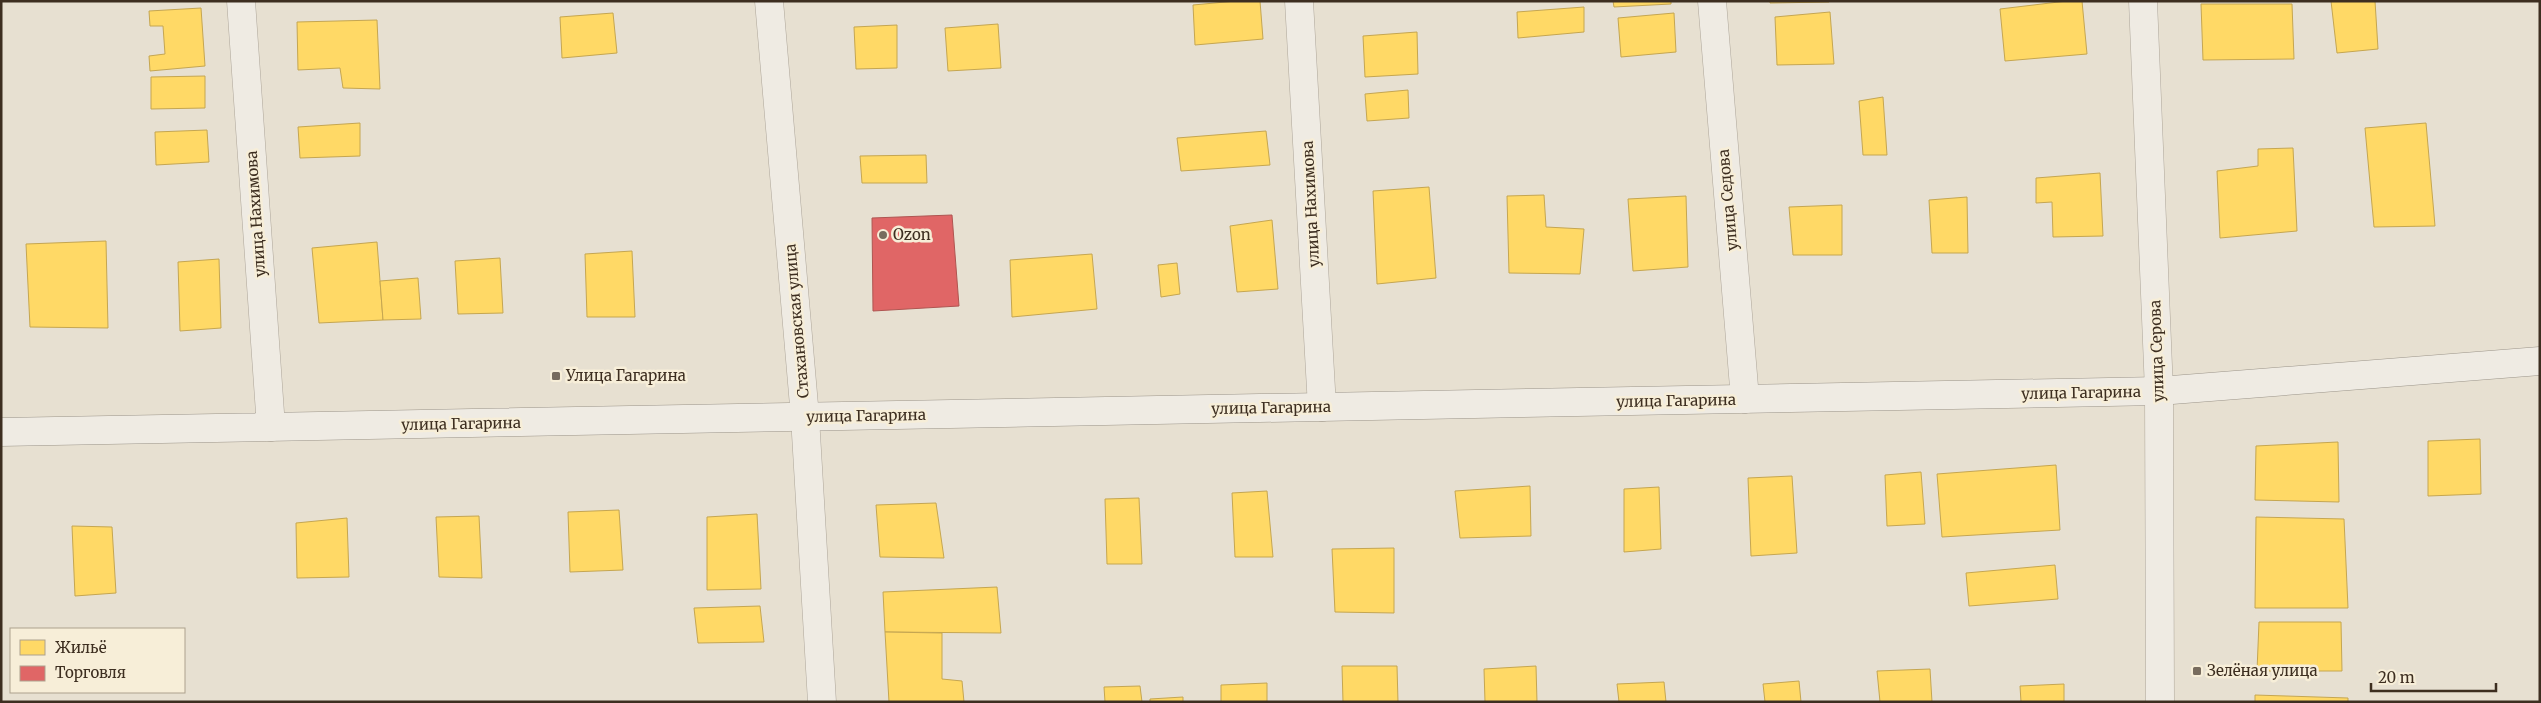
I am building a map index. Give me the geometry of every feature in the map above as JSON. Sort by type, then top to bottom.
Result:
[{"type":"street","name":"улица Нахимова","points":[[241,1],[271,427]]},
{"type":"street","name":"Стахановская улица","points":[[769,1],[805,417],[822,702]]},
{"type":"street","name":"улица Нахимова","points":[[1299,1],[1322,407]]},
{"type":"street","name":"улица Седова","points":[[1712,1],[1745,399]]},
{"type":"street","name":"улица Серова","points":[[2143,1],[2160,391],[2160,702]]},
{"type":"street","name":"улица Гагарина","points":[[1,432],[2160,391],[2540,362]]},
{"type":"building: Жильё","points":[[1260,1],[1263,39],[1195,45],[1193,5]]},
{"type":"building: Жильё","points":[[1613,1],[1671,1],[1671,4],[1614,7]]},
{"type":"building: Жильё","points":[[1770,1],[1829,1],[1829,2],[1770,3]]},
{"type":"building: Жильё","points":[[2082,1],[2087,54],[2005,61],[2000,9]]},
{"type":"building: Жильё","points":[[2331,1],[2375,1],[2378,49],[2337,53]]},
{"type":"building: Жильё","points":[[2201,4],[2292,4],[2294,59],[2203,60]]},
{"type":"building: Жильё","points":[[1584,7],[1584,32],[1518,38],[1517,12]]},
{"type":"building: Жильё","points":[[201,8],[205,66],[150,71],[149,56],[165,54],[163,26],[150,26],[149,11]]},
{"type":"building: Жильё","points":[[1830,12],[1834,64],[1777,65],[1775,17]]},
{"type":"building: Жильё","points":[[613,13],[617,53],[562,58],[560,17]]},
{"type":"building: Жильё","points":[[1674,13],[1676,52],[1621,57],[1618,18]]},
{"type":"building: Жильё","points":[[377,20],[380,89],[343,88],[340,68],[298,70],[297,22]]},
{"type":"building: Жильё","points":[[998,24],[1001,68],[948,71],[945,28]]},
{"type":"building: Жильё","points":[[897,25],[897,68],[856,69],[854,27]]},
{"type":"building: Жильё","points":[[1417,32],[1418,74],[1365,77],[1363,36]]},
{"type":"building: Жильё","points":[[205,76],[205,108],[151,109],[151,77]]},
{"type":"building: Жильё","points":[[1408,90],[1409,118],[1367,121],[1365,94]]},
{"type":"building: Жильё","points":[[1883,97],[1887,155],[1863,155],[1859,101]]},
{"type":"building: Жильё","points":[[360,123],[360,156],[300,158],[298,127]]},
{"type":"building: Жильё","points":[[2426,123],[2435,226],[2374,227],[2365,128]]},
{"type":"building: Жильё","points":[[207,130],[209,162],[156,165],[155,132]]},
{"type":"building: Жильё","points":[[1266,131],[1270,165],[1181,171],[1177,138]]},
{"type":"building: Жильё","points":[[2293,148],[2297,231],[2220,238],[2217,171],[2258,166],[2258,149]]},
{"type":"building: Жильё","points":[[926,155],[927,183],[862,183],[860,156]]},
{"type":"building: Жильё","points":[[2100,173],[2103,236],[2053,237],[2052,202],[2036,203],[2036,178]]},
{"type":"building: Жильё","points":[[1429,187],[1436,278],[1377,284],[1373,191]]},
{"type":"building: Жильё","points":[[1544,195],[1546,227],[1584,229],[1580,274],[1509,273],[1507,196]]},
{"type":"building: Жильё","points":[[1686,196],[1688,267],[1633,271],[1628,199]]},
{"type":"building: Жильё","points":[[1967,197],[1968,253],[1932,253],[1929,200]]},
{"type":"building: Жильё","points":[[1842,205],[1842,255],[1793,255],[1789,207]]},
{"type":"building: Жильё","points":[[1272,220],[1278,289],[1237,292],[1230,226]]},
{"type":"building: Жильё","points":[[106,241],[108,328],[30,327],[26,244]]},
{"type":"building: Жильё","points":[[377,242],[383,320],[319,323],[312,248]]},
{"type":"building: Жильё","points":[[632,251],[635,317],[587,317],[585,254]]},
{"type":"building: Жильё","points":[[1092,254],[1097,309],[1012,317],[1010,260]]},
{"type":"building: Жильё","points":[[500,258],[503,313],[458,314],[455,261]]},
{"type":"building: Жильё","points":[[219,259],[221,328],[180,331],[178,262]]},
{"type":"building: Жильё","points":[[1177,263],[1180,294],[1161,297],[1158,265]]},
{"type":"building: Жильё","points":[[418,278],[421,319],[383,320],[380,281]]},
{"type":"building: Жильё","points":[[2480,439],[2481,494],[2428,496],[2428,441]]},
{"type":"building: Жильё","points":[[2338,442],[2339,502],[2255,500],[2256,446]]},
{"type":"building: Жильё","points":[[2056,465],[2060,530],[1942,537],[1937,474]]},
{"type":"building: Жильё","points":[[1921,472],[1925,524],[1887,526],[1885,475]]},
{"type":"building: Жильё","points":[[1792,476],[1797,553],[1751,556],[1748,478]]},
{"type":"building: Жильё","points":[[1530,486],[1531,536],[1460,538],[1455,491]]},
{"type":"building: Жильё","points":[[1659,487],[1661,549],[1624,552],[1624,489]]},
{"type":"building: Жильё","points":[[1267,491],[1273,557],[1235,557],[1232,493]]},
{"type":"building: Жильё","points":[[1139,498],[1142,564],[1107,564],[1105,499]]},
{"type":"building: Жильё","points":[[936,503],[944,558],[880,557],[876,505]]},
{"type":"building: Жильё","points":[[619,510],[623,570],[570,572],[568,512]]},
{"type":"building: Жильё","points":[[757,514],[761,589],[707,590],[707,517]]},
{"type":"building: Жильё","points":[[479,516],[482,578],[439,577],[436,517]]},
{"type":"building: Жильё","points":[[2256,517],[2344,519],[2348,608],[2255,608]]},
{"type":"building: Жильё","points":[[347,518],[349,577],[297,578],[296,523]]},
{"type":"building: Жильё","points":[[72,526],[112,527],[116,593],[75,596]]},
{"type":"building: Жильё","points":[[1394,548],[1394,613],[1335,612],[1332,549]]},
{"type":"building: Жильё","points":[[2055,565],[2058,599],[1969,606],[1966,573]]},
{"type":"building: Жильё","points":[[997,587],[1001,633],[885,632],[883,592]]},
{"type":"building: Жильё","points":[[760,606],[764,642],[698,643],[694,608]]},
{"type":"building: Жильё","points":[[2259,622],[2341,622],[2342,671],[2257,671]]},
{"type":"building: Жильё","points":[[885,632],[942,633],[942,679],[962,681],[964,702],[889,702]]},
{"type":"building: Жильё","points":[[1342,666],[1397,666],[1398,702],[1343,702]]},
{"type":"building: Жильё","points":[[1536,666],[1537,702],[1485,702],[1484,669]]},
{"type":"building: Жильё","points":[[1930,669],[1932,702],[1880,702],[1877,671]]},
{"type":"building: Жильё","points":[[1799,681],[1801,702],[1765,702],[1763,684]]},
{"type":"building: Жильё","points":[[1664,682],[1666,702],[1619,702],[1617,684]]},
{"type":"building: Жильё","points":[[1267,683],[1267,702],[1221,702],[1221,685]]},
{"type":"building: Жильё","points":[[2064,684],[2064,702],[2021,702],[2020,686]]},
{"type":"building: Жильё","points":[[1140,686],[1142,702],[1105,702],[1104,687]]},
{"type":"building: Жильё","points":[[2255,695],[2348,698],[2348,702],[2255,702]]},
{"type":"building: Жильё","points":[[1183,697],[1183,702],[1150,702],[1150,699]]},
{"type":"building: Торговля","points":[[952,215],[959,306],[873,311],[872,218]]},
{"type":"place","name":"Ozon","points":[[883,235]]},
{"type":"place","name":"Улица Гагарина","points":[[556,376]]},
{"type":"place","name":"Зелёная улица","points":[[2197,671]]}]
